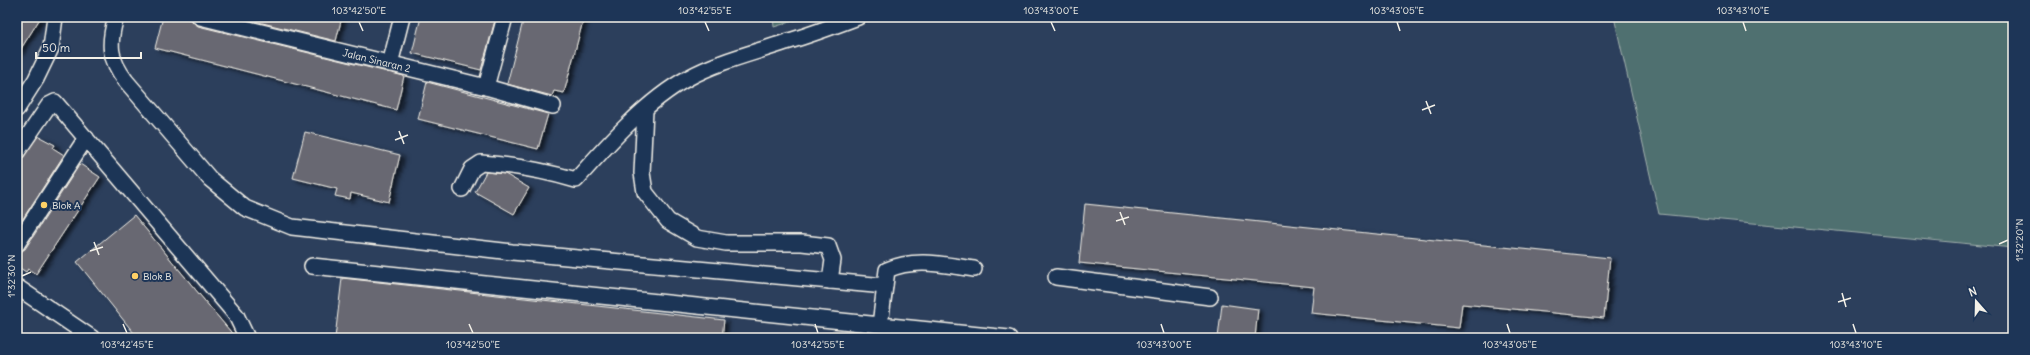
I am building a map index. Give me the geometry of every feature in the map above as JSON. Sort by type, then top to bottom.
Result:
[{"type":"street","points":[[17,109],[36,79],[51,48],[55,17]]},
{"type":"street","points":[[116,17],[110,42],[111,50],[117,70],[126,81],[210,180],[245,208],[292,227],[512,252],[885,286]]},
{"type":"street","name":"Jalan Sinaran 2","points":[[200,17],[486,87],[553,106]]},
{"type":"street","points":[[390,64],[402,17]]},
{"type":"street","points":[[486,87],[505,17]]},
{"type":"street","points":[[462,190],[472,169],[481,163],[510,165],[576,180],[605,147],[645,110],[672,88],[707,69],[858,17]]},
{"type":"street","points":[[17,152],[52,102],[56,102],[236,315],[247,338]]},
{"type":"street","points":[[645,110],[642,172],[645,192],[668,221],[697,238],[726,243],[802,243],[828,246],[832,260],[830,281]]},
{"type":"street","points":[[17,244],[86,138]]},
{"type":"street","points":[[880,325],[887,270],[900,264],[934,263],[974,270]]},
{"type":"street","points":[[312,266],[1009,338]]},
{"type":"street","points":[[1056,277],[1210,296]]},
{"type":"street","points":[[17,287],[92,338]]},
{"type":"green space","points":[[773,17],[806,17],[774,27]]},
{"type":"green space","points":[[1614,17],[2013,17],[2013,248],[1659,214]]},
{"type":"building","points":[[17,17],[41,17],[17,55]]},
{"type":"building","points":[[163,17],[182,17],[191,20],[198,26],[404,76],[396,110],[155,48]]},
{"type":"building","points":[[238,17],[342,17],[336,41]]},
{"type":"building","points":[[421,17],[496,17],[481,70],[412,53]]},
{"type":"building","points":[[524,17],[584,17],[564,93],[554,91],[552,96],[507,84]]},
{"type":"building","points":[[427,82],[548,114],[538,149],[418,119]]},
{"type":"building","points":[[305,132],[400,155],[389,202],[351,193],[350,199],[335,196],[337,189],[293,178]]},
{"type":"building","points":[[38,136],[55,145],[53,148],[64,155],[17,228],[17,165]]},
{"type":"building","points":[[80,164],[100,177],[36,274],[28,269],[26,272],[17,266],[17,253],[25,249]]},
{"type":"building","points":[[486,172],[505,174],[529,188],[514,214],[475,192]]},
{"type":"building","points":[[1085,204],[1610,258],[1604,318],[1462,304],[1459,328],[1311,313],[1314,287],[1079,263]]},
{"type":"building","name":"Blok B","points":[[134,215],[236,338],[138,338],[77,262]]},
{"type":"building","points":[[342,278],[724,320],[722,338],[335,338]]},
{"type":"building","points":[[1222,304],[1258,309],[1255,338],[1218,338]]},
{"type":"place","name":"Blok A","points":[[44,205]]},
{"type":"place","name":"Blok B","points":[[135,276]]}]
